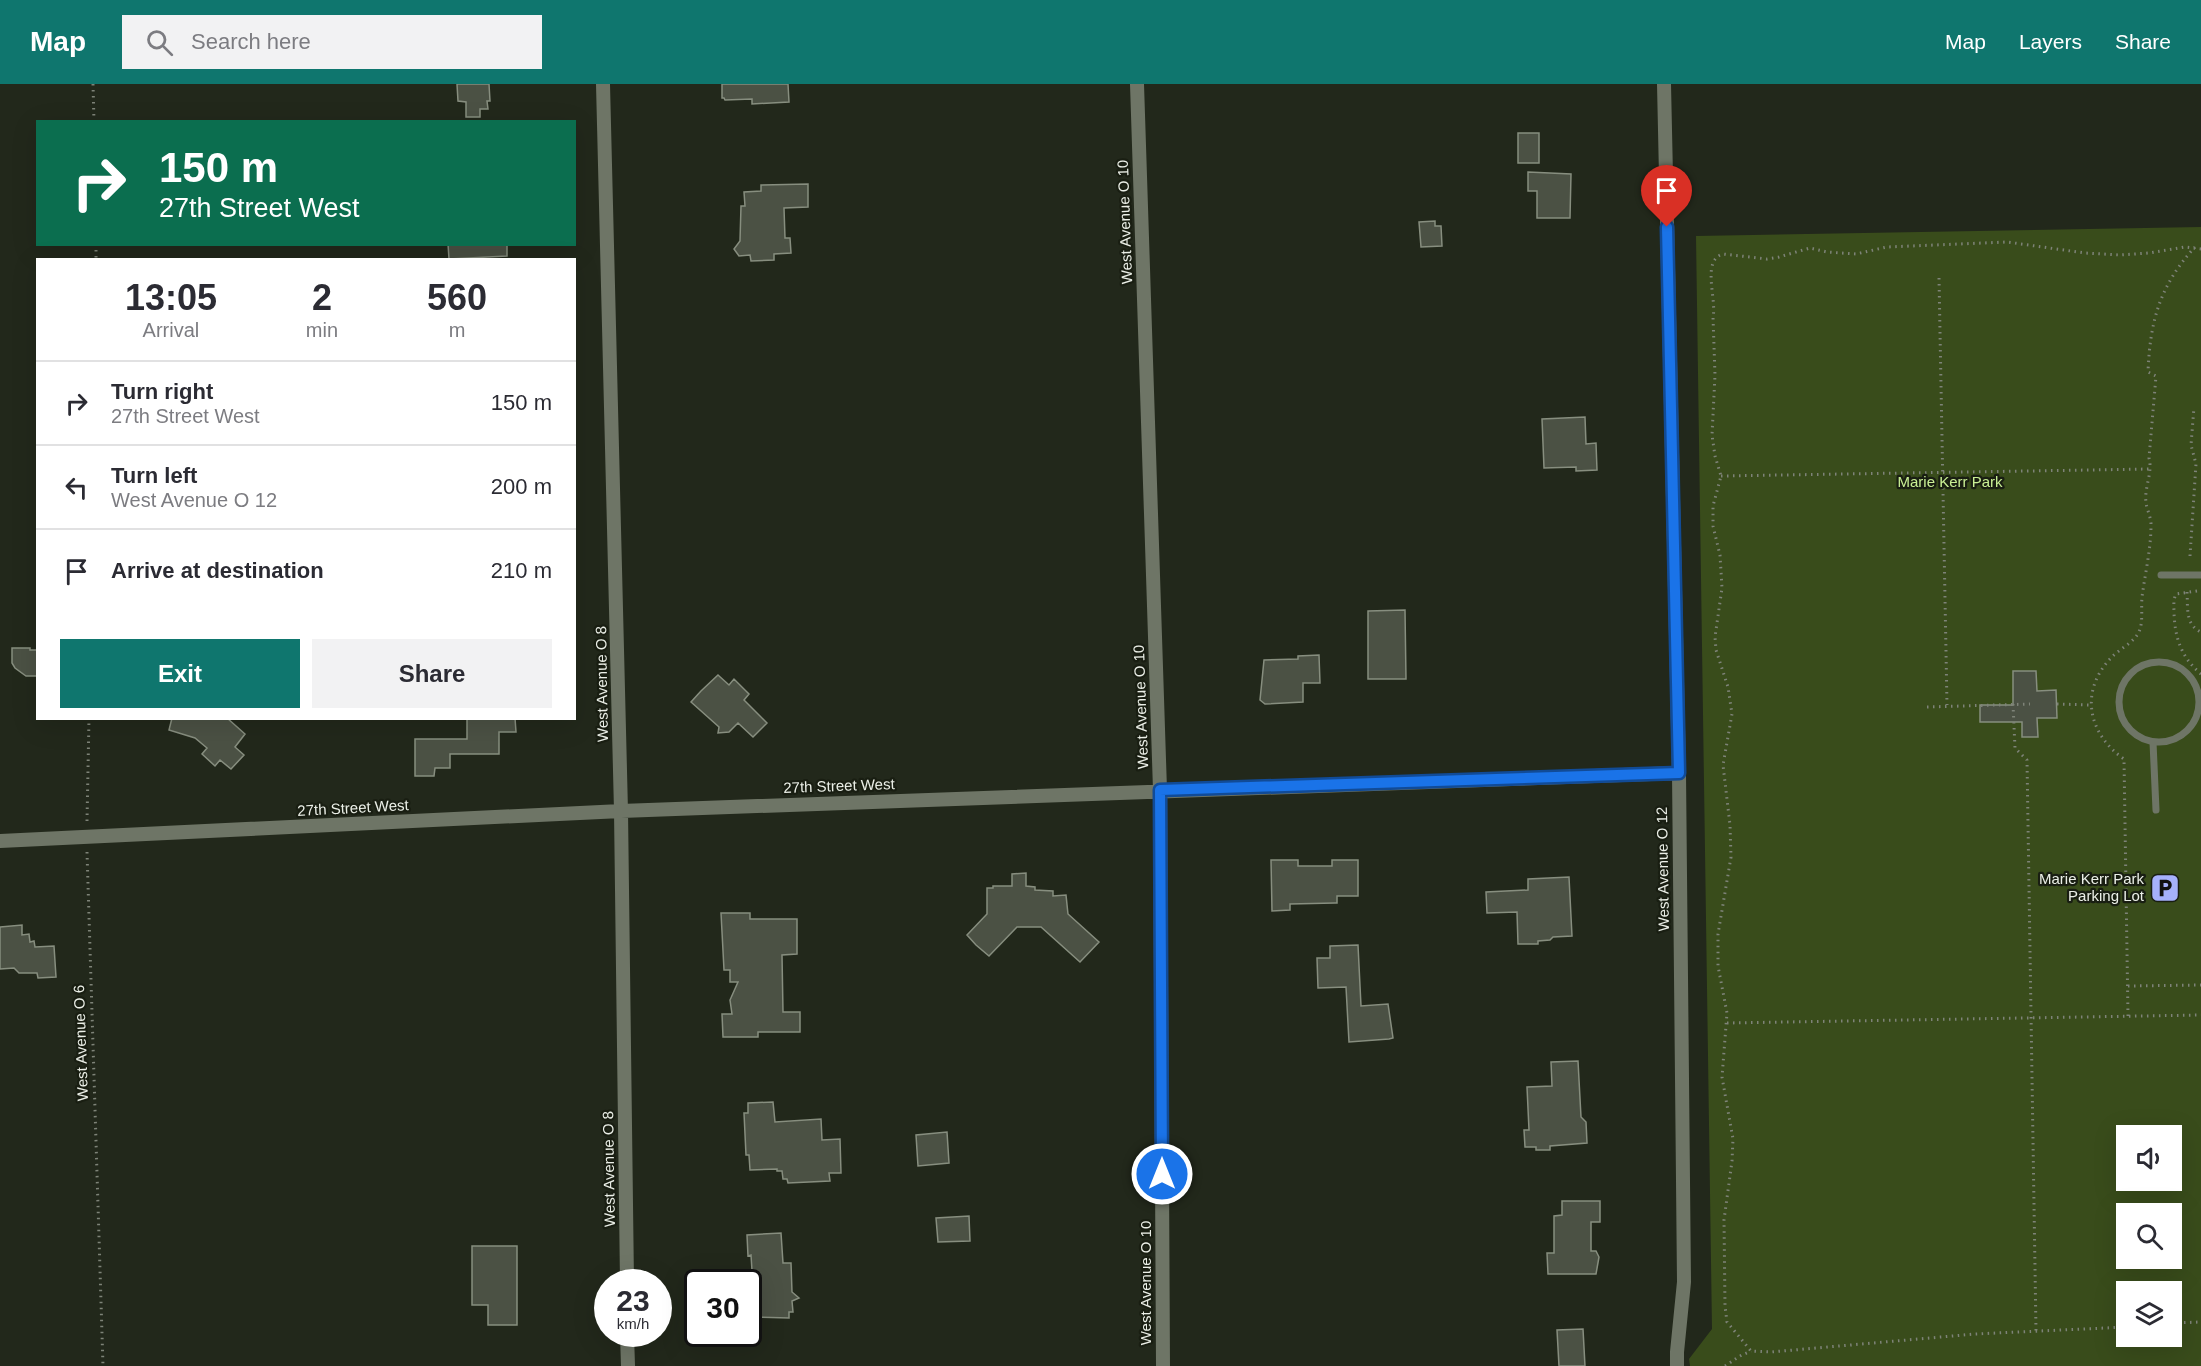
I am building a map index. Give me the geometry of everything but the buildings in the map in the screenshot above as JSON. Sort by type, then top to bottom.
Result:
[{"type":"street","name":"West Avenue O 8","points":[[603,84],[621,811],[627,1269]]},
{"type":"street","name":"West Avenue O 10","points":[[1137,84],[1160,790],[1163,1366]]},
{"type":"street","name":"West Avenue O 12","points":[[1664,84],[1679,773],[1684,1282],[1677,1366]]},
{"type":"street","name":"27th Street West","points":[[0,841],[621,811],[1679,773]]},
{"type":"street","points":[[627,1347],[628,1366]]},
{"type":"lane","points":[[2161,575],[2201,575]]},
{"type":"lane","points":[[2158,662],[2182,669],[2197,689],[2200,702],[2197,715],[2190,728],[2180,737],[2167,742],[2153,742],[2141,738],[2130,730],[2119,706],[2120,693],[2125,681],[2134,671],[2146,664],[2158,662]]},
{"type":"lane","points":[[2153,742],[2156,810]]},
{"type":"path","points":[[93,84],[94,120]]},
{"type":"path","points":[[1751,1351],[1731,1329],[1725,1314],[1724,1220],[1733,1150],[1722,1077],[1727,1023],[1718,966],[1718,934],[1731,856],[1723,765],[1732,714],[1728,687],[1716,650],[1715,637],[1722,588],[1721,565],[1713,518],[1713,506],[1721,476],[1712,435],[1715,308],[1710,271],[1712,263],[1718,255],[1728,254],[1767,259],[1810,248],[1856,254],[1887,247],[2007,242],[2085,253],[2120,255],[2195,247],[2201,249]]},
{"type":"path","points":[[2128,1016],[2124,759],[2101,738],[2094,722],[2091,705],[2095,683],[2104,666],[2136,637],[2141,626],[2152,523],[2146,502],[2153,422],[2151,414],[2156,376],[2148,372],[2152,325],[2169,281],[2195,247]]},
{"type":"path","points":[[1938,278],[1947,705]]},
{"type":"path","points":[[2190,556],[2196,464],[2191,445],[2194,407]]},
{"type":"path","points":[[1721,476],[2150,469]]},
{"type":"path","points":[[2187,591],[2189,619],[2192,626],[2201,632]]},
{"type":"path","points":[[2197,591],[2179,592],[2174,597],[2175,630],[2186,659],[2201,674]]},
{"type":"path","points":[[2013,704],[2015,748],[2027,760],[2036,1331]]},
{"type":"path","points":[[1927,707],[2030,704]]},
{"type":"path","points":[[2057,704],[2091,705]]},
{"type":"path","name":"West Avenue O 6","points":[[89,720],[87,838],[104,1366]]},
{"type":"path","points":[[2128,986],[2201,985]]},
{"type":"path","points":[[1727,1023],[2201,1015]]},
{"type":"path","points":[[2182,1323],[2201,1322]]},
{"type":"path","points":[[1725,1366],[1751,1351],[1771,1352],[1975,1334],[2116,1327]]},
{"type":"green space","name":"Marie Kerr Park","points":[[2201,227],[2201,1366],[1690,1366],[1689,1359],[1712,1329],[1696,236]]},
{"type":"place","name":"Marie Kerr Park Parking Lot","points":[[2165,888]]},
{"type":"route","points":[[1162,1174],[1160,790],[1679,773],[1667,227]]}]
